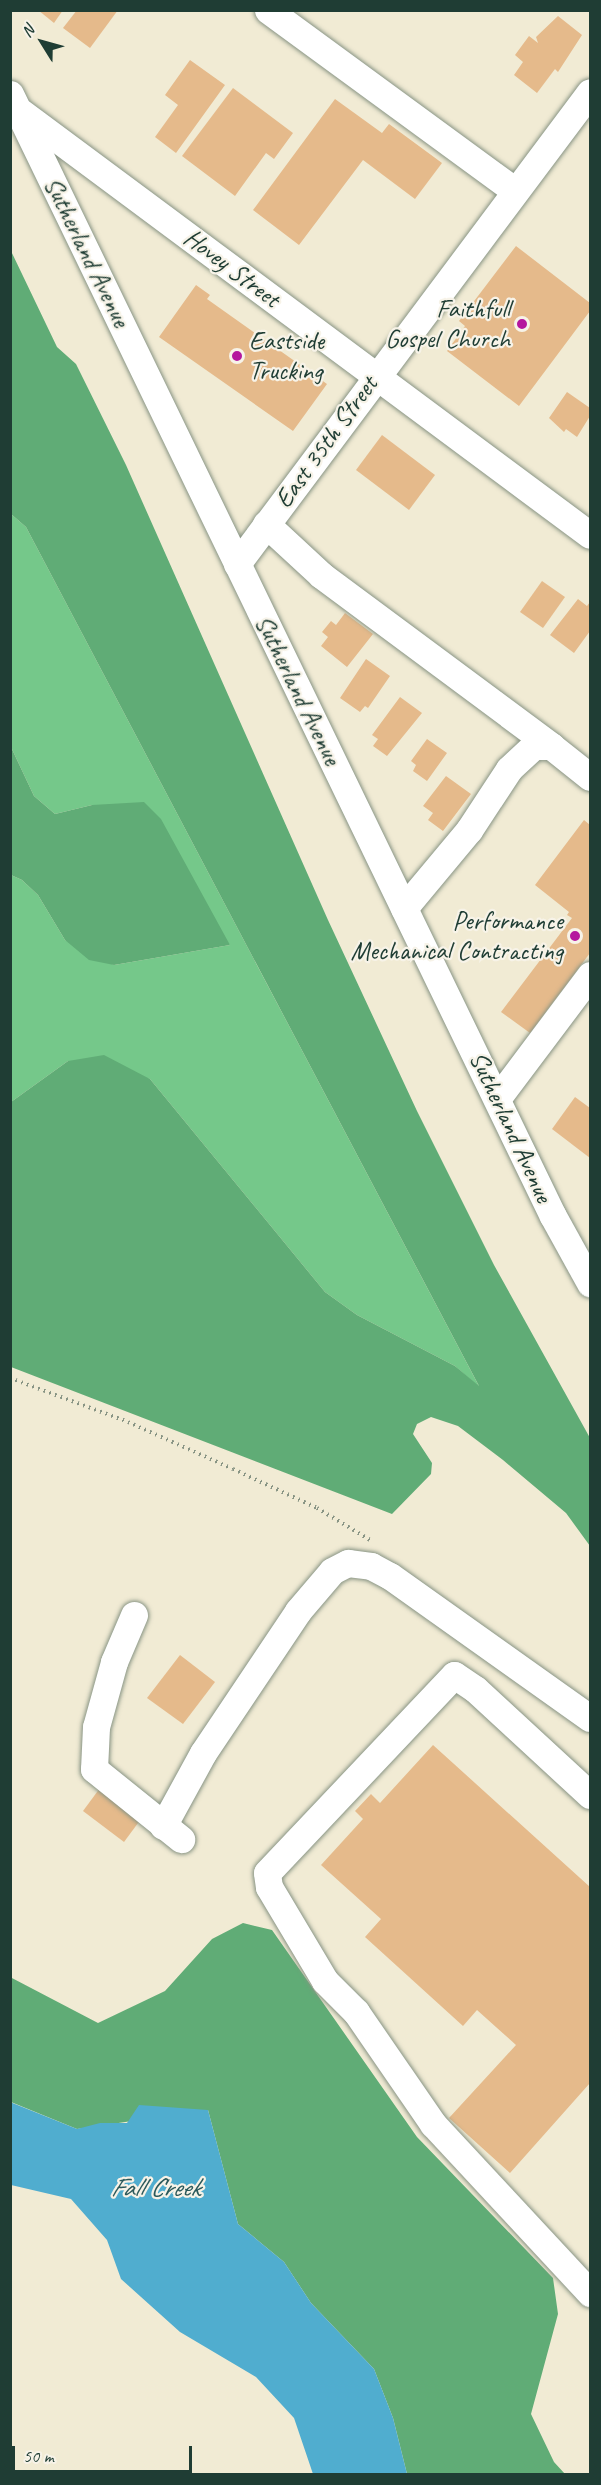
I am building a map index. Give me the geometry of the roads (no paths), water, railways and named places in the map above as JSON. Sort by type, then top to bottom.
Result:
[{"type":"street","points":[[268,10],[515,191]]},
{"type":"street","name":"East 35th Street","points":[[237,564],[375,375],[591,92]]},
{"type":"street","name":"Hovey Street","points":[[14,102],[591,535]]},
{"type":"street","name":"Sutherland Avenue","points":[[14,102],[553,1216],[591,1283]]},
{"type":"street","points":[[266,524],[321,575],[591,777]]},
{"type":"street","points":[[404,908],[469,830],[520,756],[534,746],[551,746]]},
{"type":"street","points":[[497,1100],[591,975]]},
{"type":"street","points":[[134,1615],[114,1662],[96,1727],[94,1769],[172,1833],[203,1753],[298,1611],[332,1571],[348,1563],[370,1566],[390,1576],[591,1718]]},
{"type":"street","points":[[591,1795],[475,1689],[454,1675],[267,1873],[269,1887],[325,1981],[356,2012],[433,2124],[591,2292]]},
{"type":"water","name":"Fall Creek","points":[[10,2102],[77,2129],[100,2123],[127,2123],[139,2105],[208,2110],[238,2224],[284,2262],[311,2303],[374,2369],[393,2418],[407,2474],[313,2474],[294,2418],[256,2377],[180,2332],[121,2279],[107,2240],[71,2199],[11,2185]]},
{"type":"place","name":"Faithfull Gospel Church","points":[[522,324]]},
{"type":"place","name":"Eastside Trucking","points":[[237,356]]},
{"type":"place","name":"Performance Mechanical Contracting","points":[[575,936]]}]
